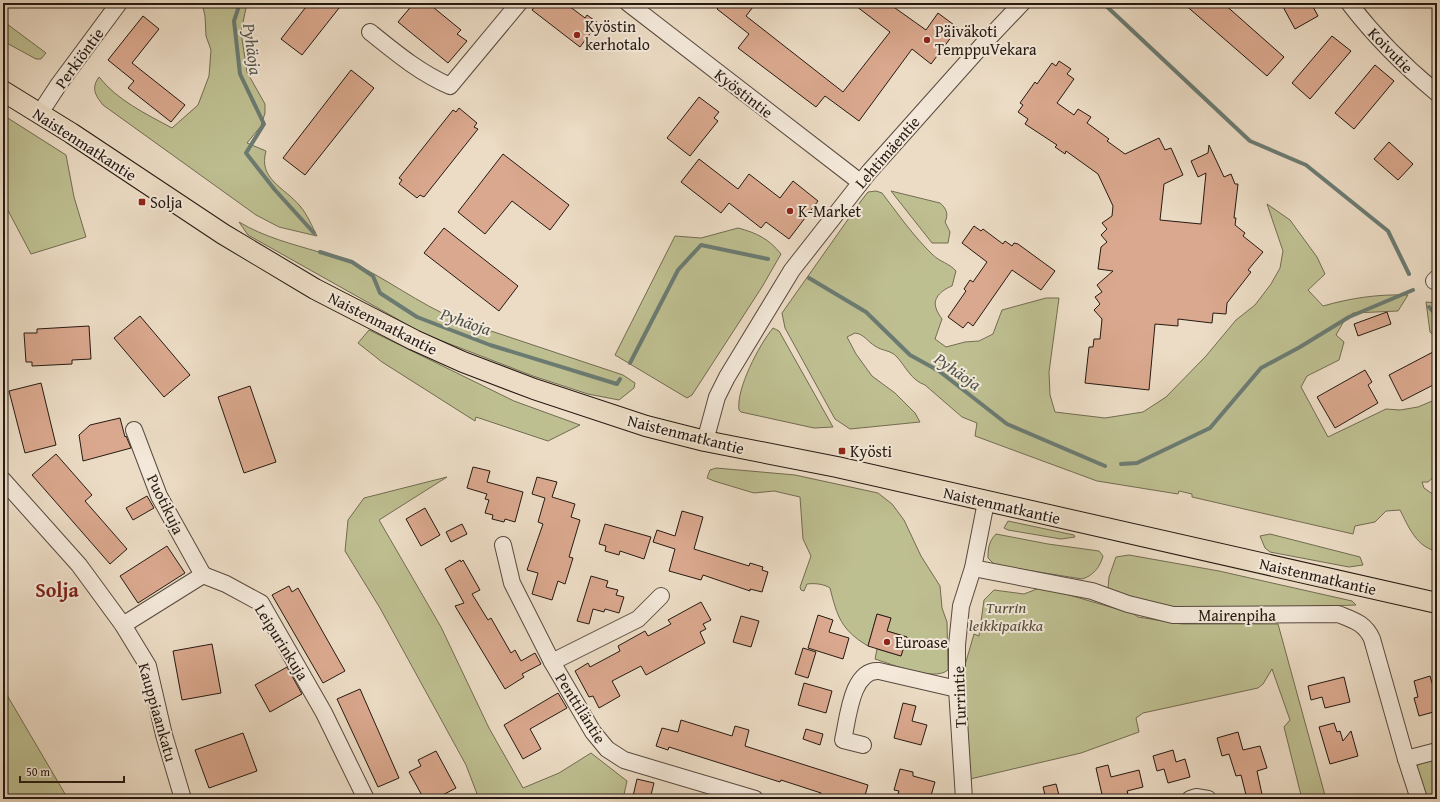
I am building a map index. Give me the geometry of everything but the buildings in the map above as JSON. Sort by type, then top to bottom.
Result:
[{"type":"main road","name":"Naistenmatkantie","points":[[3,90],[223,234],[315,289],[381,324],[463,362],[534,389],[646,426],[705,441],[837,467],[1437,603]]},
{"type":"street","name":"Perkiöntie","points":[[40,113],[59,84],[119,3]]},
{"type":"street","points":[[370,32],[410,64],[432,78],[450,86],[519,3]]},
{"type":"street","name":"Kyöstintie","points":[[628,3],[860,182]]},
{"type":"street","name":"Lehtimäentie","points":[[705,441],[717,397],[737,359],[792,270],[860,182],[985,42],[1022,3]]},
{"type":"street","name":"Koivutie","points":[[1349,3],[1379,40],[1418,78],[1437,93]]},
{"type":"street","name":"Puotikuja","points":[[134,430],[159,496],[203,575]]},
{"type":"street","name":"Kauppiaankatu","points":[[3,480],[79,565],[123,625],[148,666],[164,736],[183,799]]},
{"type":"street","name":"Turrintie","points":[[964,799],[957,689],[960,614],[973,568],[986,502]]},
{"type":"street","name":"Penttiläntie","points":[[503,545],[512,583],[552,662],[592,732],[600,743],[615,756],[624,760],[754,799]]},
{"type":"street","name":"Mairenpiha","points":[[973,568],[1092,591],[1128,604],[1173,615],[1338,614],[1356,621],[1369,630],[1406,759],[1420,799]]},
{"type":"street","points":[[123,625],[203,575]]},
{"type":"street","name":"Leipurinkuja","points":[[203,575],[226,584],[262,603],[324,713],[366,799]]},
{"type":"street","points":[[552,662],[638,619],[661,596]]},
{"type":"street","points":[[863,745],[843,740],[854,692],[858,682],[866,673],[879,671],[957,689]]},
{"type":"street","points":[[1406,759],[1437,751]]},
{"type":"street","points":[[1190,799],[1196,797],[1208,799]]},
{"type":"green space","points":[[202,3],[247,3],[241,32],[247,72],[265,104],[265,113],[261,126],[247,143],[266,151],[265,161],[269,176],[303,209],[317,236],[279,227],[256,215],[103,105],[96,95],[95,85],[99,77],[123,100],[172,128],[198,105],[209,76],[211,50],[206,36],[205,16]]},
{"type":"green space","points":[[3,21],[46,53],[41,59],[36,59],[3,41]]},
{"type":"green space","points":[[3,115],[66,155],[74,197],[86,237],[31,254],[3,201]]},
{"type":"green space","points":[[876,191],[882,193],[906,225],[926,248],[956,271],[952,286],[942,291],[936,300],[936,309],[942,319],[935,339],[946,347],[965,342],[979,341],[993,334],[1002,310],[1046,298],[1059,298],[1049,372],[1050,395],[1055,412],[1105,418],[1143,412],[1166,397],[1206,356],[1236,320],[1255,305],[1271,284],[1280,268],[1283,251],[1267,204],[1290,220],[1317,257],[1325,274],[1308,290],[1323,306],[1365,297],[1408,295],[1398,311],[1353,313],[1344,321],[1336,335],[1344,342],[1339,360],[1307,376],[1301,387],[1328,437],[1386,409],[1400,410],[1418,407],[1437,399],[1437,474],[1428,482],[1422,482],[1424,488],[1437,497],[1437,551],[1424,546],[1419,541],[1410,529],[1400,510],[1386,511],[1375,522],[1355,526],[1353,534],[1192,497],[1192,494],[1179,491],[1178,494],[1097,481],[975,436],[977,423],[962,417],[925,385],[916,380],[895,355],[878,348],[863,336],[855,333],[847,337],[856,354],[872,376],[895,393],[915,413],[920,422],[850,429],[835,419],[785,328],[782,313],[861,201],[868,192]]},
{"type":"green space","points":[[891,191],[940,203],[944,207],[947,214],[945,222],[950,232],[948,243],[932,243]]},
{"type":"green space","points":[[239,222],[278,240],[339,257],[351,262],[428,306],[455,319],[623,375],[635,383],[634,388],[619,400],[588,394],[533,376],[424,334],[248,235]]},
{"type":"green space","points":[[738,228],[751,232],[767,240],[781,254],[762,287],[692,395],[687,398],[615,355],[675,236],[701,238]]},
{"type":"green space","points":[[1426,302],[1437,303],[1437,339],[1430,332]]},
{"type":"green space","points":[[773,328],[779,331],[833,427],[814,428],[741,412],[739,410],[739,401],[745,379],[761,345]]},
{"type":"green space","points":[[369,330],[514,401],[580,425],[548,441],[476,417],[475,421],[382,362],[358,343]]},
{"type":"green space","points":[[716,468],[795,475],[878,493],[892,504],[904,520],[921,556],[940,586],[942,608],[947,622],[948,670],[942,673],[923,673],[901,668],[875,659],[877,649],[901,656],[907,637],[887,631],[891,618],[877,614],[868,646],[852,634],[842,622],[835,607],[830,588],[822,585],[807,584],[804,591],[801,590],[800,587],[811,556],[803,539],[800,497],[774,491],[754,493],[707,478],[710,470]]},
{"type":"green space","points":[[447,477],[379,520],[441,627],[489,728],[523,788],[559,773],[591,753],[627,781],[623,799],[479,799],[466,765],[380,608],[345,551],[348,520],[364,498]]},
{"type":"green space","points":[[1008,521],[1074,535],[1075,537],[1061,539],[1008,530],[1004,528]]},
{"type":"green space","points":[[996,534],[1048,544],[1099,551],[1103,556],[1096,570],[1090,576],[1082,579],[995,565],[988,558],[988,554],[990,542]]},
{"type":"green space","points":[[1270,534],[1360,557],[1363,565],[1349,567],[1270,552],[1265,548],[1260,536]]},
{"type":"green space","points":[[1129,555],[1219,571],[1352,601],[1356,605],[1199,610],[1159,606],[1114,594],[1108,588],[1109,577],[1116,557]]},
{"type":"green space","name":"Turrin leikkipaikka","points":[[1042,587],[1134,614],[1138,617],[1182,624],[1278,624],[1326,799],[1302,799],[1284,727],[1290,720],[1272,669],[1263,684],[1258,688],[1143,713],[1136,718],[1139,732],[1081,753],[970,779],[965,726],[965,665],[974,634],[979,636],[984,600],[994,590],[1024,594]]},
{"type":"green space","points":[[3,688],[4,690],[68,799],[3,799]]},
{"type":"green space","points":[[1437,758],[1437,795],[1427,795],[1418,779],[1418,765]]},
{"type":"waterway","name":"Pyhäoja","points":[[240,3],[234,21],[240,74],[264,124],[246,153],[275,190],[314,233]]},
{"type":"waterway","points":[[1103,3],[1250,141],[1306,165],[1388,231],[1409,274]]},
{"type":"waterway","name":"Pyhäoja","points":[[630,363],[678,270],[701,245],[768,259]]},
{"type":"waterway","name":"Pyhäoja","points":[[320,252],[352,262],[373,276],[380,293],[417,317],[490,345],[617,384],[620,379]]},
{"type":"waterway","name":"Pyhäoja","points":[[809,278],[866,312],[910,355],[939,371],[1007,424],[1105,466]]},
{"type":"waterway","name":"Pyhäoja","points":[[1121,464],[1137,463],[1210,428],[1261,368],[1300,347],[1349,317],[1413,290]]},
{"type":"waterway","points":[[1429,307],[1437,316]]},
{"type":"place","name":"Kyöstin kerhotalo","points":[[577,35]]},
{"type":"place","name":"Päiväkoti TemppuVekara","points":[[927,40]]},
{"type":"place","name":"Solja","points":[[142,202]]},
{"type":"place","name":"K-Market","points":[[790,211]]},
{"type":"place","name":"Kyösti","points":[[842,451]]},
{"type":"place","name":"Euroase","points":[[887,642]]},
{"type":"district","name":"Solja","points":[[57,589]]}]
